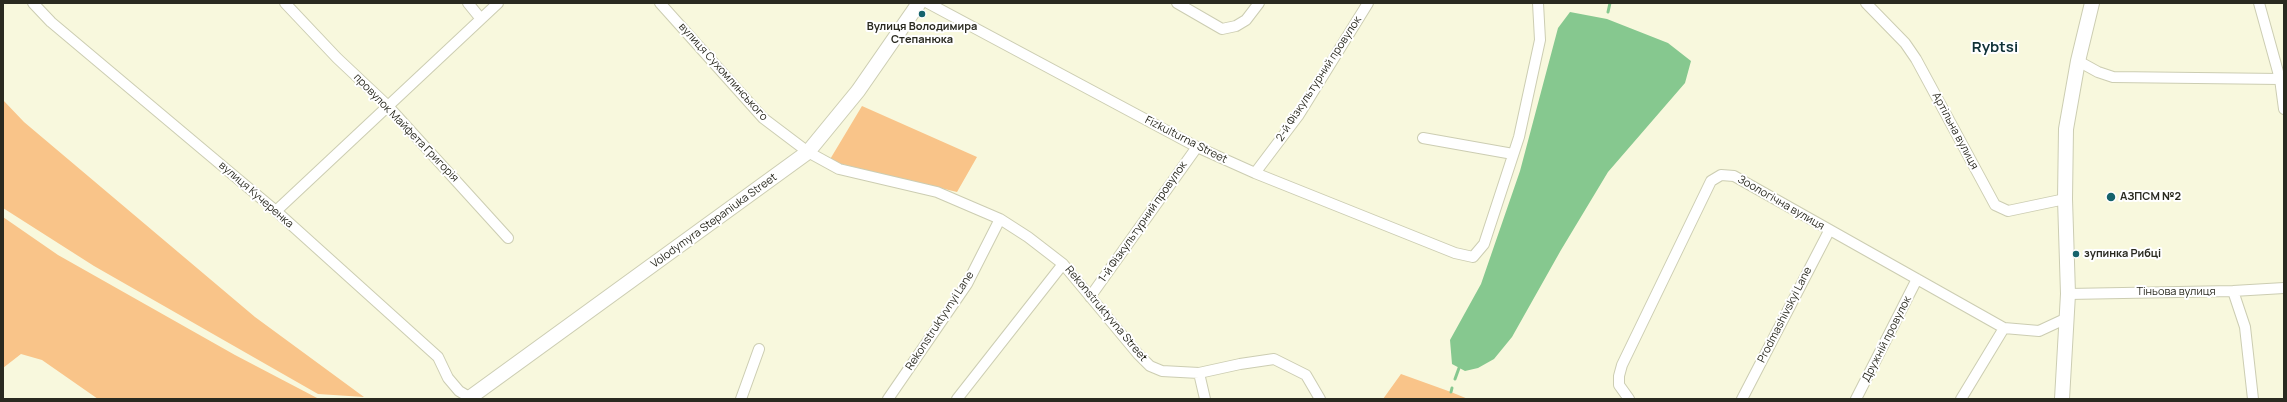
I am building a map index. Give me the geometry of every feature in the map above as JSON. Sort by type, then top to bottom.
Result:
[{"type":"street","name":"вулиця Кучеренка","points":[[33,3],[51,22],[276,211],[438,357],[448,378],[469,398]]},
{"type":"street","name":"провулок Майфета Григорія","points":[[285,3],[337,58],[388,106],[508,238]]},
{"type":"street","points":[[468,3],[481,19]]},
{"type":"street","points":[[276,211],[498,3]]},
{"type":"street","name":"вулиця Сухомлинського","points":[[660,3],[763,118],[808,152]]},
{"type":"street","name":"Volodymyra Stepaniuka Street","points":[[469,398],[808,152],[858,91],[919,3]]},
{"type":"street","name":"Fizkulturna Street","points":[[928,3],[1197,147],[1255,174],[1455,253],[1473,257],[1484,244],[1513,154]]},
{"type":"street","points":[[1177,3],[1222,29],[1236,26],[1246,20],[1258,3]]},
{"type":"street","name":"2-й Фізкультурний провулок","points":[[1255,174],[1298,116],[1368,3]]},
{"type":"street","points":[[1423,138],[1513,154],[1540,40],[1538,3]]},
{"type":"street","name":"Артільна вулиця","points":[[1866,3],[1905,43],[1916,59],[1995,205],[2008,211],[2065,200]]},
{"type":"street","points":[[2062,399],[2068,294],[2065,200],[2066,129],[2078,61],[2092,3]]},
{"type":"street","points":[[2259,3],[2280,80],[2284,109]]},
{"type":"street","points":[[2078,61],[2098,72],[2113,77],[2280,80]]},
{"type":"street","name":"1-й Фізкультурний провулок","points":[[1090,297],[1197,147]]},
{"type":"street","name":"Rekonstruktyvna Street","points":[[808,152],[839,169],[937,192],[1000,219],[1028,237],[1063,264],[1138,354],[1150,366],[1162,371],[1199,373],[1240,364],[1274,359],[1306,375],[1320,399]]},
{"type":"street","name":"Зоологічна вулиця","points":[[1629,399],[1619,385],[1619,376],[1622,366],[1711,181],[1721,175],[1734,176],[1829,231],[2004,328],[2039,331],[2067,318]]},
{"type":"street","name":"Rekonstruktyvnyi Lane","points":[[888,399],[967,284],[1000,219]]},
{"type":"street","name":"Prodmashivskyi Lane","points":[[1742,399],[1829,231]]},
{"type":"street","name":"Rekonstruktyvna Street","points":[[957,399],[1063,264]]},
{"type":"street","name":"Дружній провулок","points":[[1856,399],[1917,279]]},
{"type":"street","name":"Тіньова вулиця","points":[[2068,294],[2234,291],[2284,288]]},
{"type":"street","points":[[2234,291],[2245,327],[2253,399]]},
{"type":"street","points":[[1961,399],[2004,328]]},
{"type":"street","points":[[741,399],[759,349]]},
{"type":"street","points":[[1199,373],[1205,399]]},
{"type":"shaded area","points":[[1570,12],[1607,19],[1668,43],[1691,61],[1685,83],[1608,172],[1561,250],[1512,337],[1494,359],[1478,368],[1465,371],[1452,364],[1450,340],[1481,284],[1520,171],[1558,28]]},
{"type":"shaded area","points":[[3,100],[24,122],[255,317],[364,397],[318,394],[94,266],[3,208]]},
{"type":"shaded area","points":[[862,106],[977,157],[957,192],[829,161]]},
{"type":"shaded area","points":[[3,217],[58,255],[235,355],[319,399],[98,399],[42,360],[21,354],[3,368]]},
{"type":"shaded area","points":[[1401,374],[1451,392],[1468,399],[1383,399]]},
{"type":"waterway","points":[[1608,12],[1610,3]]},
{"type":"waterway","points":[[1455,379],[1459,368]]},
{"type":"waterway","points":[[1451,392],[1452,388]]},
{"type":"place","name":"Вулиця Володимира Степанюка","points":[[922,14]]},
{"type":"place","name":"АЗПСМ №2","points":[[2111,197]]},
{"type":"place","name":"зупинка Рибці","points":[[2076,254]]},
{"type":"district","name":"Rybtsi","points":[[1995,48]]}]
